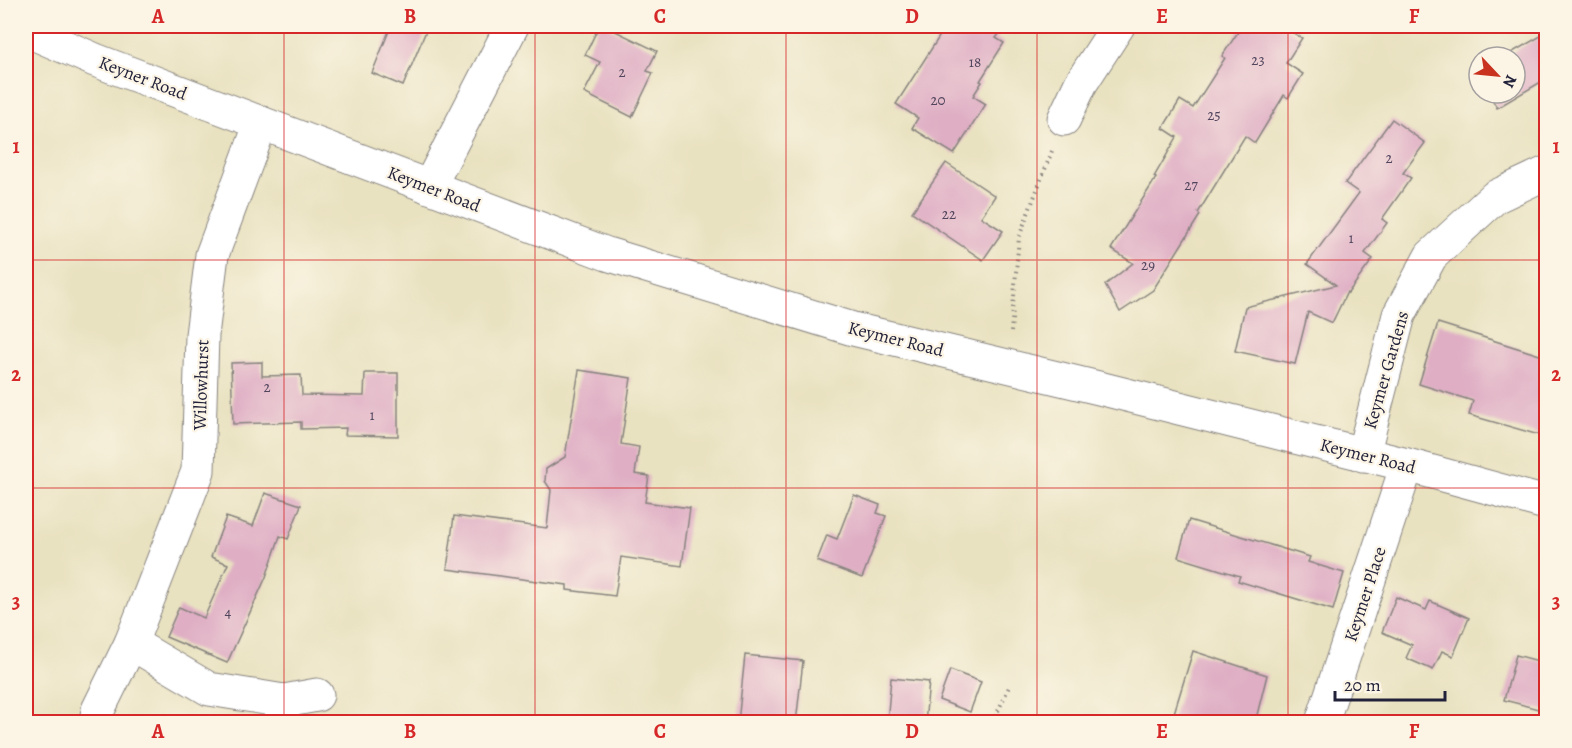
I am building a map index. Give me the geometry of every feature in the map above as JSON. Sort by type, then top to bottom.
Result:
[{"type":"street","points":[[429,187],[512,26]]},
{"type":"street","points":[[1064,120],[1082,83],[1118,26]]},
{"type":"street","name":"Keyner Road","points":[[26,30],[95,60],[261,123]]},
{"type":"street","name":"Keymer Road","points":[[261,123],[607,254],[853,329],[1103,388],[1407,465],[1546,503]]},
{"type":"street","name":"Willowhurst","points":[[96,723],[98,710],[132,643],[198,471],[202,334],[212,255],[261,123]]},
{"type":"street","name":"Keymer Gardens","points":[[1363,455],[1399,315],[1431,256],[1495,197],[1546,173]]},
{"type":"street","name":"Keymer Place","points":[[1322,723],[1407,465]]},
{"type":"street","points":[[132,643],[209,689],[284,701],[317,695]]},
{"type":"path","points":[[1008,367],[1019,237],[1064,120]]},
{"type":"path","points":[[993,723],[1010,685]]},
{"type":"building","points":[[391,26],[428,26],[403,86],[372,73]]},
{"type":"building","points":[[599,26],[605,26],[657,51],[647,71],[653,73],[632,117],[584,93],[600,62],[585,55]]},
{"type":"building","points":[[946,26],[1005,26],[996,38],[1004,43],[973,96],[986,104],[954,154],[912,128],[918,118],[896,104]]},
{"type":"building","points":[[1242,26],[1282,26],[1302,38],[1286,63],[1303,74],[1288,98],[1284,95],[1255,143],[1245,136],[1198,213],[1200,215],[1153,290],[1120,312],[1105,285],[1133,263],[1111,249],[1156,178],[1154,177],[1177,137],[1163,128],[1180,100],[1193,108],[1225,58],[1222,56]]},
{"type":"building","points":[[1546,33],[1546,79],[1527,90],[1527,45],[1525,45]]},
{"type":"building","points":[[1392,119],[1425,143],[1403,173],[1411,178],[1382,219],[1387,223],[1365,253],[1373,259],[1347,292],[1332,323],[1308,312],[1295,364],[1235,351],[1245,307],[1336,285],[1307,264],[1359,193],[1345,183]]},
{"type":"building","points":[[946,163],[995,196],[981,217],[1003,231],[983,260],[912,212]]},
{"type":"building","points":[[1438,323],[1546,357],[1546,437],[1469,415],[1473,401],[1419,384]]},
{"type":"building","points":[[262,362],[262,376],[301,375],[302,395],[364,396],[365,373],[398,373],[398,436],[345,435],[346,428],[301,429],[301,422],[233,424],[231,363]]},
{"type":"building","points":[[579,370],[631,378],[621,444],[639,447],[635,474],[649,476],[645,502],[690,508],[682,566],[621,557],[615,596],[567,590],[567,585],[447,569],[454,516],[547,528],[551,490],[545,481],[546,469],[565,457]]},
{"type":"building","points":[[265,493],[301,505],[288,539],[280,536],[266,577],[227,663],[166,637],[179,607],[204,618],[228,564],[211,557],[226,517],[253,526]]},
{"type":"building","points":[[854,495],[880,505],[877,513],[886,516],[862,578],[817,561],[827,535],[837,539]]},
{"type":"building","points":[[1189,520],[1310,557],[1308,562],[1344,573],[1333,610],[1238,581],[1240,576],[1178,557]]},
{"type":"building","points":[[1396,597],[1426,610],[1430,601],[1469,618],[1453,656],[1442,651],[1433,670],[1406,658],[1412,645],[1382,632]]},
{"type":"building","points":[[1193,651],[1267,675],[1255,723],[1171,723]]},
{"type":"building","points":[[745,655],[803,661],[796,723],[738,723]]},
{"type":"building","points":[[1516,655],[1546,663],[1546,711],[1504,700]]},
{"type":"building","points":[[950,670],[981,682],[970,712],[939,700]]},
{"type":"building","points":[[891,678],[929,682],[925,723],[887,723]]}]
